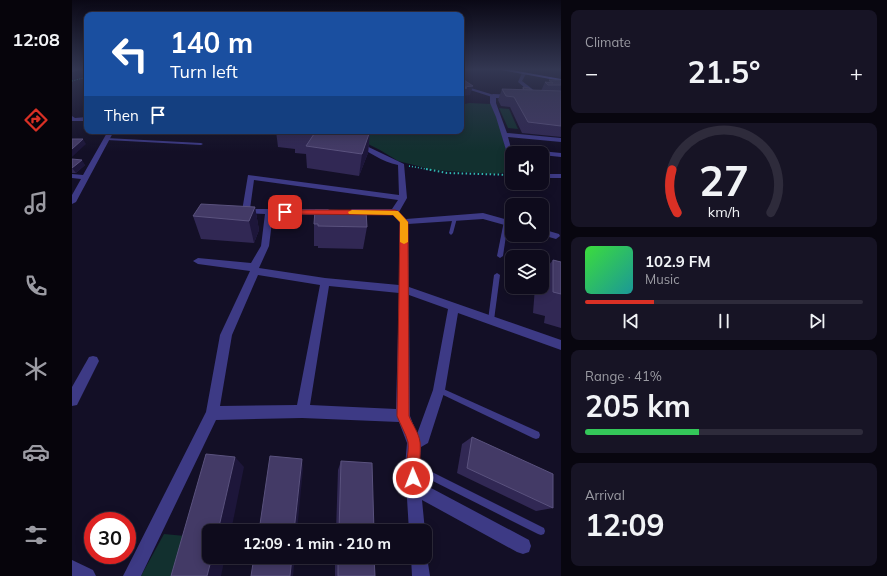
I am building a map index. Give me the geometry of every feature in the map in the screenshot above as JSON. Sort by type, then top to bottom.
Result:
[{"type":"street","points":[[493,97],[493,103],[508,146]]},
{"type":"street","points":[[527,97],[547,98]]},
{"type":"street","points":[[72,118],[74,120],[84,118]]},
{"type":"street","points":[[72,202],[84,177],[110,134]]},
{"type":"street","points":[[504,135],[561,140]]},
{"type":"street","points":[[358,136],[350,142],[375,151],[392,162],[401,164],[403,198],[395,212]]},
{"type":"street","points":[[549,154],[561,155]]},
{"type":"street","points":[[72,176],[84,177]]},
{"type":"street","points":[[549,176],[561,176]]},
{"type":"street","points":[[403,198],[251,177],[246,211],[395,212],[404,222],[403,416],[414,442],[412,466],[416,524]]},
{"type":"street","points":[[132,576],[212,413],[226,335],[265,246],[269,212]]},
{"type":"street","points":[[404,222],[482,216],[505,222]]},
{"type":"street","points":[[549,234],[556,236]]},
{"type":"street","points":[[198,261],[255,269],[325,282],[403,290],[561,345]]},
{"type":"street","points":[[302,411],[325,282]]},
{"type":"street","points":[[414,442],[423,438],[438,390],[454,307]]},
{"type":"street","points":[[72,400],[93,362]]},
{"type":"street","points":[[212,413],[302,411],[403,416]]},
{"type":"street","points":[[414,491],[428,494],[523,546]]},
{"type":"street","points":[[420,564],[421,576]]},
{"type":"street","points":[[72,569],[87,576]]},
{"type":"lane","points":[[107,139],[201,144]]},
{"type":"lane","points":[[451,233],[455,218]]},
{"type":"lane","points":[[500,256],[505,238]]},
{"type":"lane","points":[[491,320],[497,275]]},
{"type":"lane","points":[[438,390],[536,435]]},
{"type":"lane","points":[[412,466],[541,531]]},
{"type":"path","points":[[401,164],[447,173],[505,175]]},
{"type":"green space","points":[[469,103],[491,104],[498,120],[505,146],[505,173],[494,174],[433,170],[398,161],[360,140],[365,134],[464,134],[464,104]]},
{"type":"green space","points":[[499,108],[509,109],[518,129],[508,128]]},
{"type":"green space","points":[[164,534],[185,536],[174,576],[141,576]]},
{"type":"building","points":[[514,97],[561,97],[561,126],[528,122]]},
{"type":"building","points":[[314,134],[369,134],[362,154],[306,146]]},
{"type":"building","points":[[72,139],[83,139],[72,149]]},
{"type":"building","points":[[72,159],[82,160],[72,168]]},
{"type":"building","points":[[201,204],[255,207],[249,221],[193,216]]},
{"type":"building","points":[[315,210],[366,211],[367,227],[318,226],[318,224],[314,224]]},
{"type":"building","points":[[553,260],[561,262],[561,294],[553,292]]},
{"type":"building","points":[[472,437],[553,474],[553,508],[467,468]]},
{"type":"building","points":[[206,454],[235,457],[220,524],[202,524],[202,564],[210,564],[207,576],[171,576]]},
{"type":"building","points":[[270,456],[302,459],[295,524],[260,524]]},
{"type":"building","points":[[341,461],[372,463],[374,524],[339,524]]},
{"type":"building","points":[[253,564],[291,564],[290,576],[251,576]]},
{"type":"building","points":[[338,564],[374,564],[375,576],[338,576]]},
{"type":"slow traffic","points":[[352,212],[395,212],[404,222],[404,242]]},
{"type":"route","points":[[285,212],[395,212],[404,222],[403,416],[414,442],[412,466],[413,478]]}]
